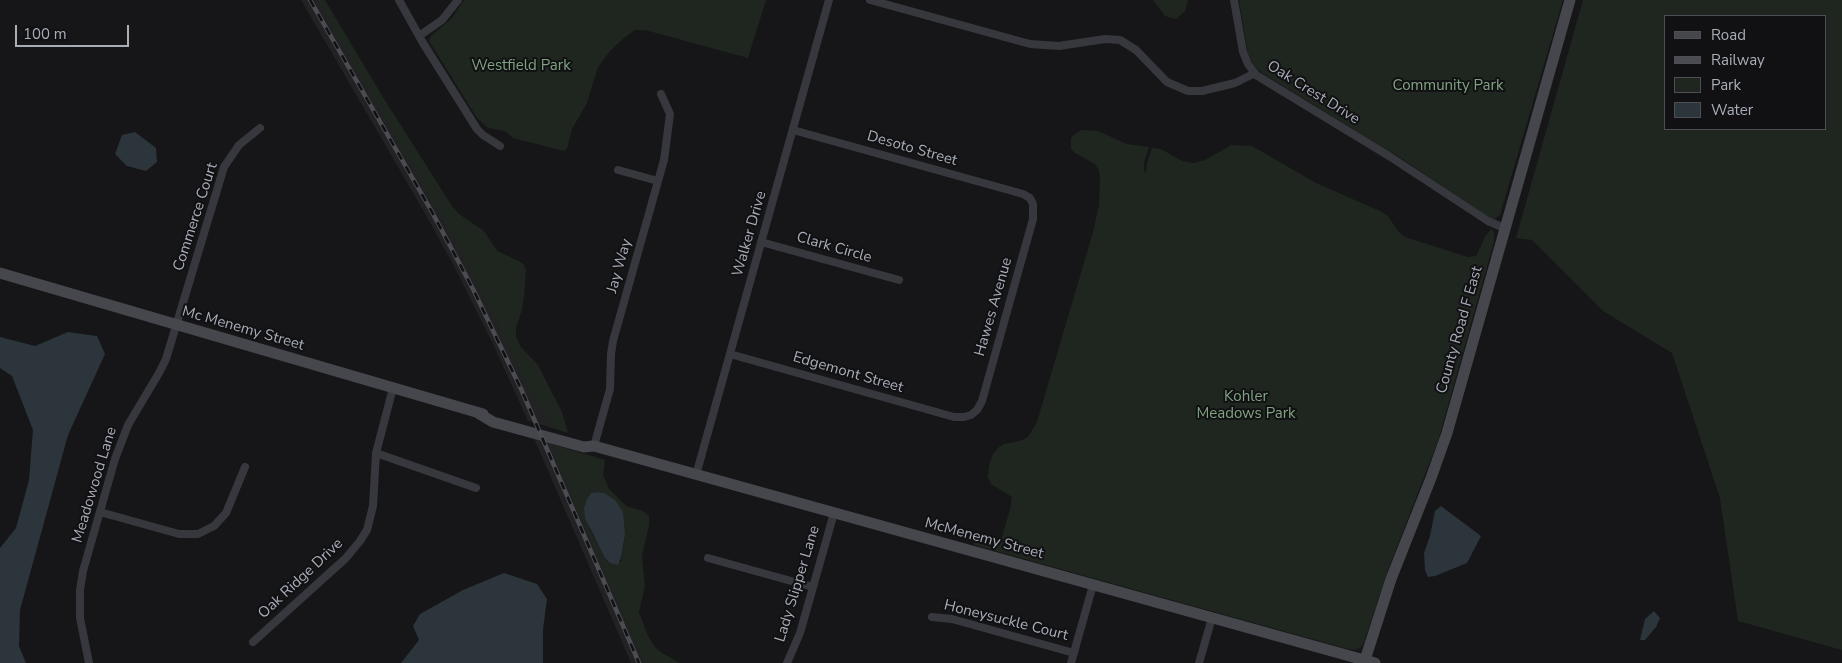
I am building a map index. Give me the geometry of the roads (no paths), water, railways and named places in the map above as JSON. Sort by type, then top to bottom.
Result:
[{"type":"street","points":[[399,0],[477,129],[500,146]]},
{"type":"street","points":[[420,36],[445,18],[458,0]]},
{"type":"street","name":"Walker Drive","points":[[696,475],[829,0]]},
{"type":"street","name":"Oak Crest Drive","points":[[870,0],[1034,44],[1061,46],[1105,39],[1120,40],[1136,50],[1167,82],[1188,91],[1202,91],[1235,83],[1255,73],[1425,179],[1490,223],[1504,228]]},
{"type":"street","points":[[1234,0],[1243,52],[1248,64],[1255,73]]},
{"type":"street","name":"County Road F East","points":[[1368,662],[1393,572],[1442,450],[1570,0]]},
{"type":"street","name":"Jay Way","points":[[594,446],[610,387],[613,341],[665,154],[670,116],[661,94]]},
{"type":"street","name":"Commerce Court","points":[[177,325],[224,167],[239,145],[260,128]]},
{"type":"street","name":"Desoto Street","points":[[793,130],[1023,194]]},
{"type":"street","points":[[618,170],[658,181]]},
{"type":"street","name":"Hawes Avenue","points":[[959,418],[973,414],[979,408],[982,401],[1034,214],[1032,202],[1023,194]]},
{"type":"street","name":"Clark Circle","points":[[761,242],[899,280]]},
{"type":"street","name":"Mc Menemy Street","points":[[0,273],[478,413]]},
{"type":"street","name":"Meadowood Lane","points":[[90,663],[80,618],[79,597],[82,576],[120,442],[138,408],[160,374],[177,325]]},
{"type":"street","name":"Edgemont Street","points":[[730,354],[959,418]]},
{"type":"street","name":"Oak Ridge Drive","points":[[253,642],[346,558],[360,541],[371,518],[376,452],[394,388]]},
{"type":"street","name":"McMenemy Street","points":[[478,413],[495,415],[586,440],[594,446],[696,475],[1368,662]]},
{"type":"street","points":[[376,452],[476,488]]},
{"type":"street","points":[[100,512],[179,534],[198,534],[214,526],[226,513],[245,467]]},
{"type":"street","name":"Lady Slipper Lane","points":[[787,663],[800,633],[834,513]]},
{"type":"street","points":[[708,558],[813,587]]},
{"type":"street","points":[[1071,663],[1094,585]]},
{"type":"street","name":"Honeysuckle Court","points":[[932,617],[952,618],[1074,653]]},
{"type":"street","points":[[1199,663],[1212,618]]},
{"type":"water","points":[[135,132],[156,148],[157,162],[146,171],[127,166],[115,154],[122,135]]},
{"type":"water","points":[[68,332],[97,336],[105,354],[68,435],[20,610],[19,646],[26,663],[0,663],[0,548],[16,528],[29,480],[33,430],[12,376],[0,368],[0,337],[35,346]]},
{"type":"water","points":[[591,493],[604,493],[615,500],[623,512],[625,535],[618,565],[610,563],[605,558],[585,518],[584,508],[587,499]]},
{"type":"water","points":[[1441,506],[1481,536],[1467,563],[1428,577],[1425,570],[1424,553],[1435,511]]},
{"type":"water","points":[[504,573],[537,584],[547,599],[543,629],[543,663],[401,663],[419,640],[413,626],[420,614],[463,590]]},
{"type":"water","points":[[1654,611],[1660,618],[1656,627],[1645,640],[1640,640],[1645,619]]},
{"type":"railway","points":[[310,0],[432,212],[473,289],[522,391],[639,663]]},
{"type":"park label","name":"Westfield Park","points":[[521,66]]},
{"type":"park label","name":"Community Park","points":[[1448,86]]},
{"type":"park label","name":"Kohler Meadows Park","points":[[1246,406]]}]
